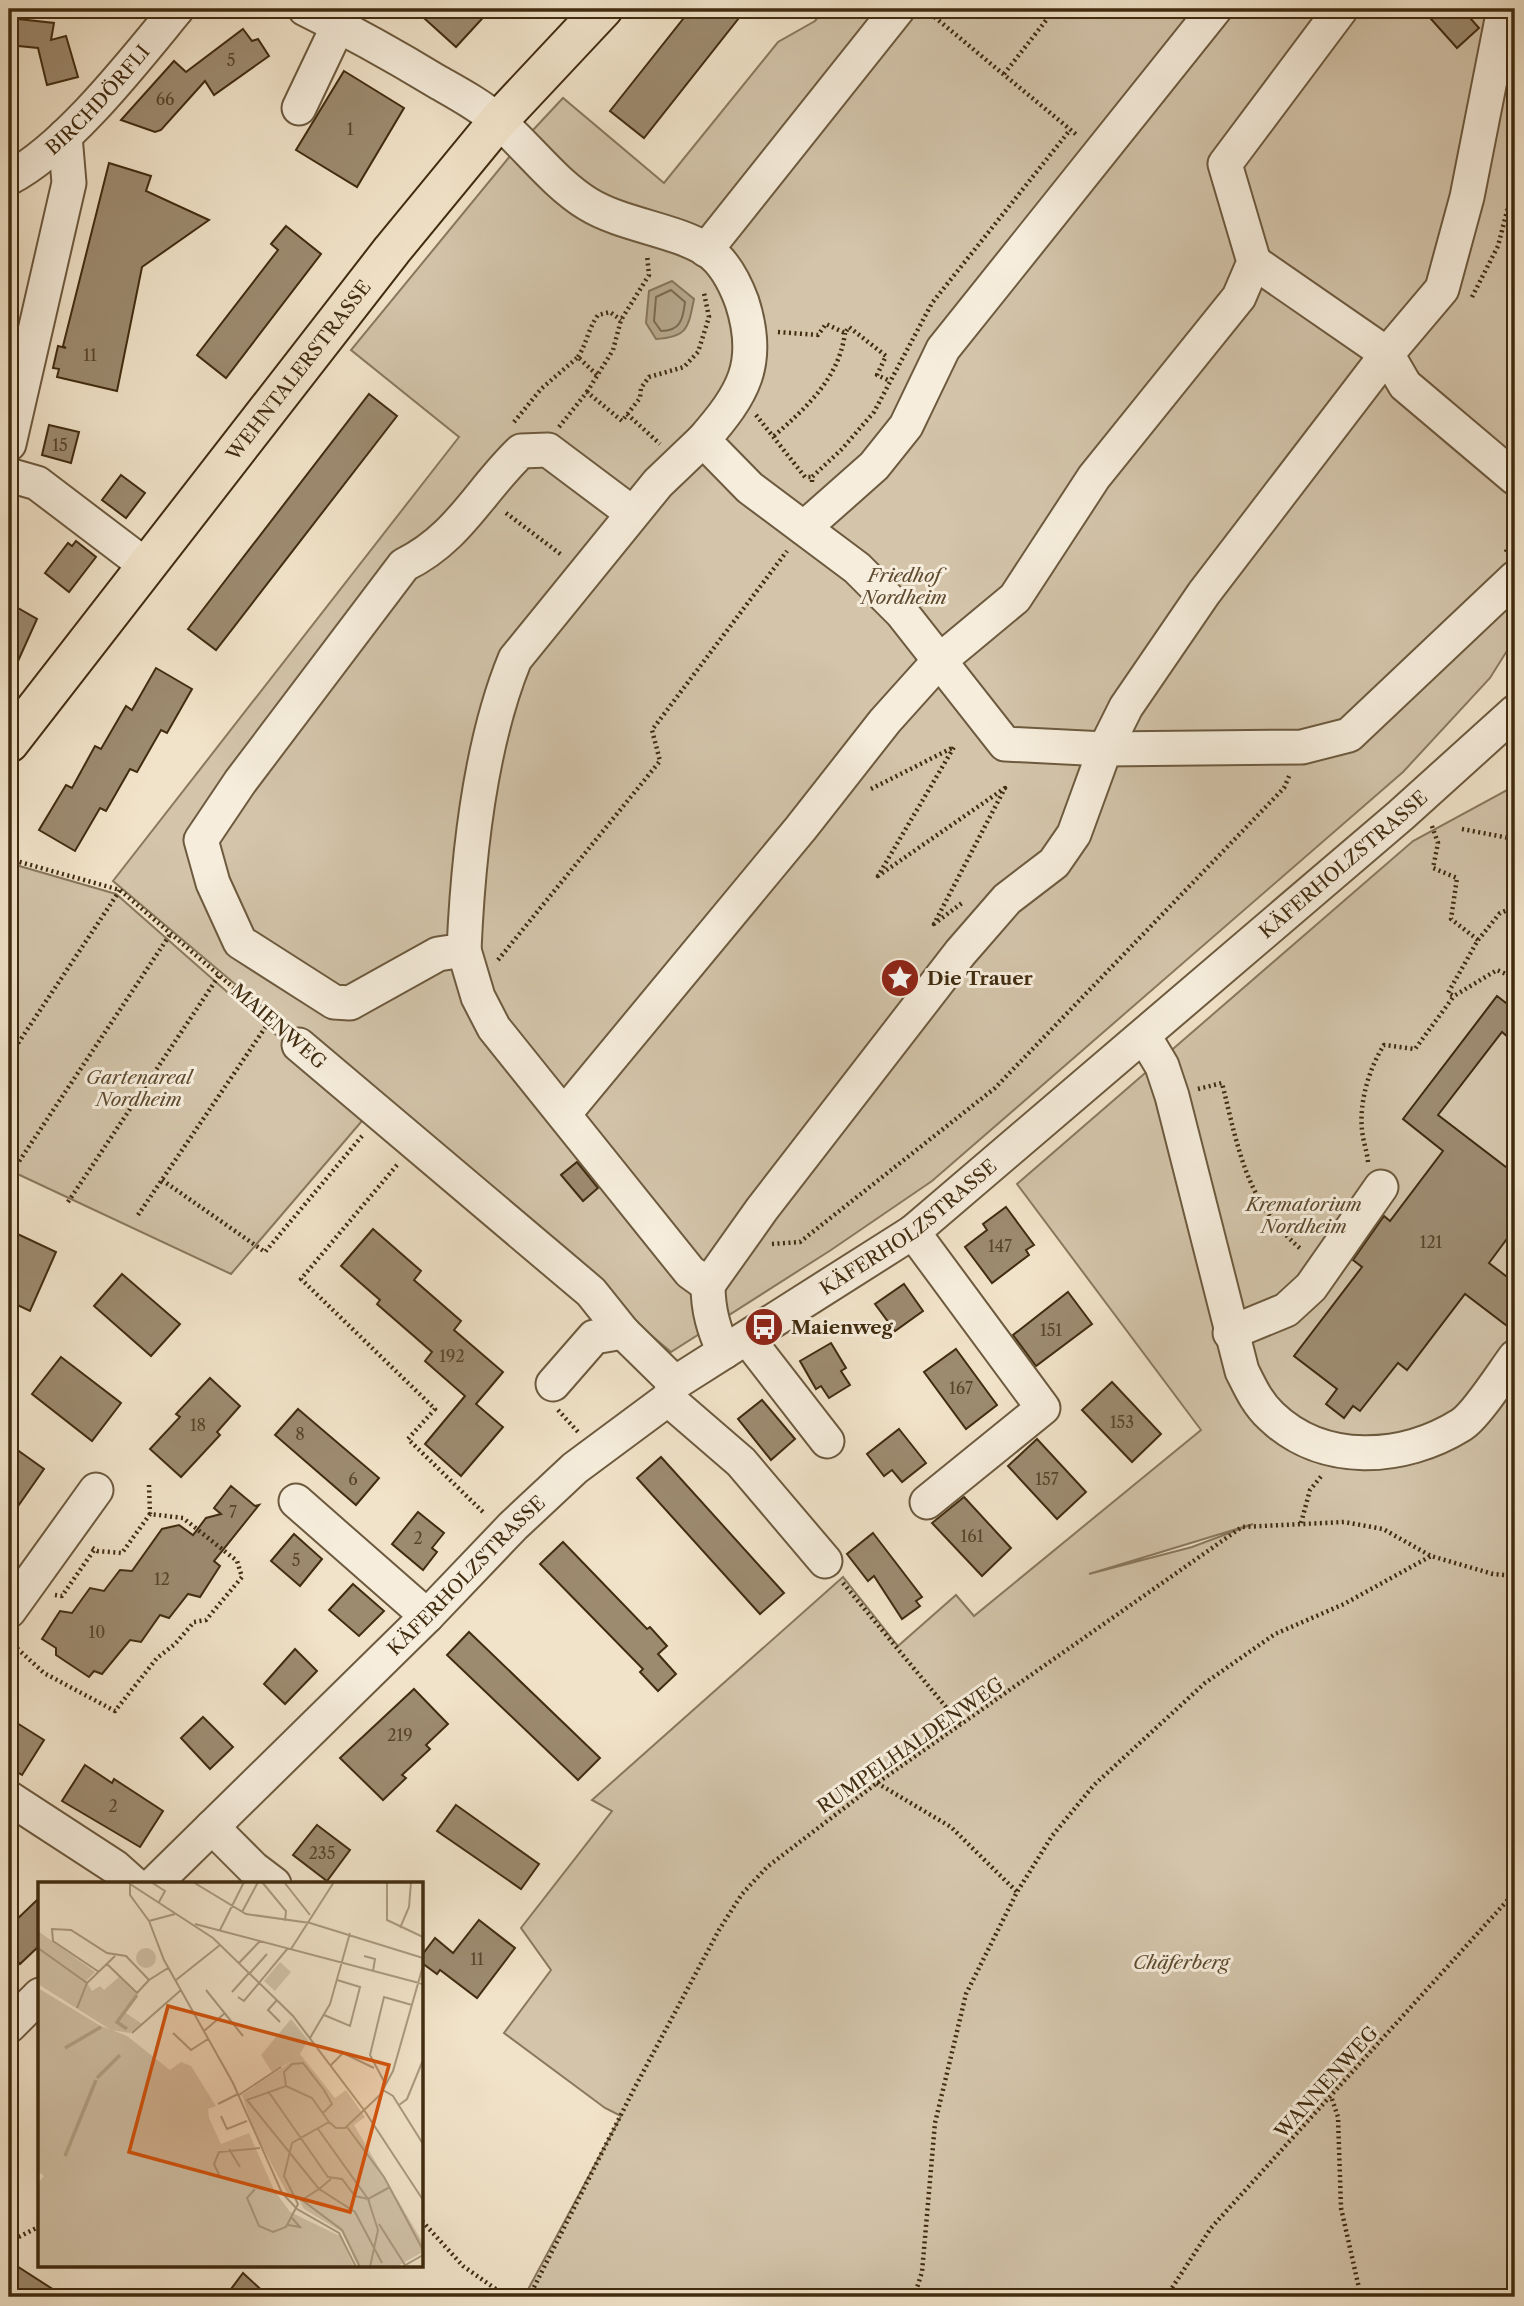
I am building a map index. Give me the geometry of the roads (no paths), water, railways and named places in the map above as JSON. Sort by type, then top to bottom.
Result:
[{"type":"main road","name":"WEHNTALERSTRASSE","points":[[9,743],[145,565],[498,121],[603,9]]},
{"type":"street","name":"BIRCHDÖRFLI","points":[[9,178],[25,170],[65,136],[177,9]]},
{"type":"street","points":[[305,9],[457,93],[498,121],[588,204],[715,258],[737,286],[750,328],[752,354],[735,401],[632,513],[515,659],[502,690],[490,736],[481,797],[466,906],[464,950],[475,988],[494,1028],[565,1113],[690,1272],[708,1285]]},
{"type":"street","points":[[715,258],[898,9]]},
{"type":"street","points":[[804,528],[837,502],[906,426],[943,349],[1215,9]]},
{"type":"street","points":[[565,1113],[801,828],[885,721],[938,662],[1015,598],[1094,477],[1240,298],[1254,262],[1225,164],[1341,9]]},
{"type":"street","points":[[827,1441],[736,1345],[713,1328],[708,1306],[708,1285],[762,1209],[960,953],[1007,899],[1054,863],[1074,834],[1105,749],[1126,707],[1204,593],[1387,354],[1442,289],[1470,184],[1504,9]]},
{"type":"street","points":[[299,108],[338,26]]},
{"type":"street","points":[[9,444],[69,184],[65,136]]},
{"type":"street","points":[[1254,262],[1387,354],[1405,385],[1515,478]]},
{"type":"street","points":[[464,950],[438,954],[351,1003],[334,1002],[240,942],[214,883],[201,840],[240,782],[404,565],[429,553],[521,451],[548,450],[632,513]]},
{"type":"street","points":[[691,451],[750,488],[857,568],[902,613],[1005,744],[1105,749],[1302,747],[1349,734],[1515,578]]},
{"type":"street","points":[[9,475],[37,482],[145,565]]},
{"type":"street","name":"KÄFERHOLZSTRASSE","points":[[156,1882],[426,1616],[513,1526],[575,1468],[672,1391],[736,1345],[913,1232],[1480,746],[1515,712]]},
{"type":"street","points":[[1144,1036],[1163,1066],[1173,1098],[1230,1333],[1242,1371],[1257,1400],[1269,1415],[1300,1437],[1342,1451],[1391,1452],[1464,1424],[1515,1357]]},
{"type":"street","name":"MAIENWEG","points":[[299,1045],[591,1292],[672,1391],[741,1462],[825,1561]]},
{"type":"street","points":[[1230,1333],[1286,1310],[1311,1287],[1381,1187]]},
{"type":"street","points":[[913,1232],[1042,1408],[927,1502]]},
{"type":"street","points":[[555,1397],[594,1337],[623,1332]]},
{"type":"street","points":[[9,1611],[96,1490]]},
{"type":"street","points":[[296,1500],[426,1616]]},
{"type":"street","points":[[9,1798],[115,1867],[132,1882]]},
{"type":"street","points":[[212,1827],[253,1868],[271,1882]]},
{"type":"street","points":[[9,2026],[38,1997]]},
{"type":"water","points":[[672,281],[694,299],[690,317],[681,333],[656,339],[646,323],[649,291]]},
{"type":"place","name":"Die Trauer","points":[[900,978]]},
{"type":"place","name":"Maienweg","points":[[764,1327]]},
{"type":"park label","name":"Friedhof Nordheim","points":[[904,586]]},
{"type":"park label","name":"Gartenareal Nordheim","points":[[139,1088]]},
{"type":"park label","name":"Krematorium Nordheim","points":[[1304,1215]]},
{"type":"park label","name":"Chäferberg","points":[[1181,1962]]}]
